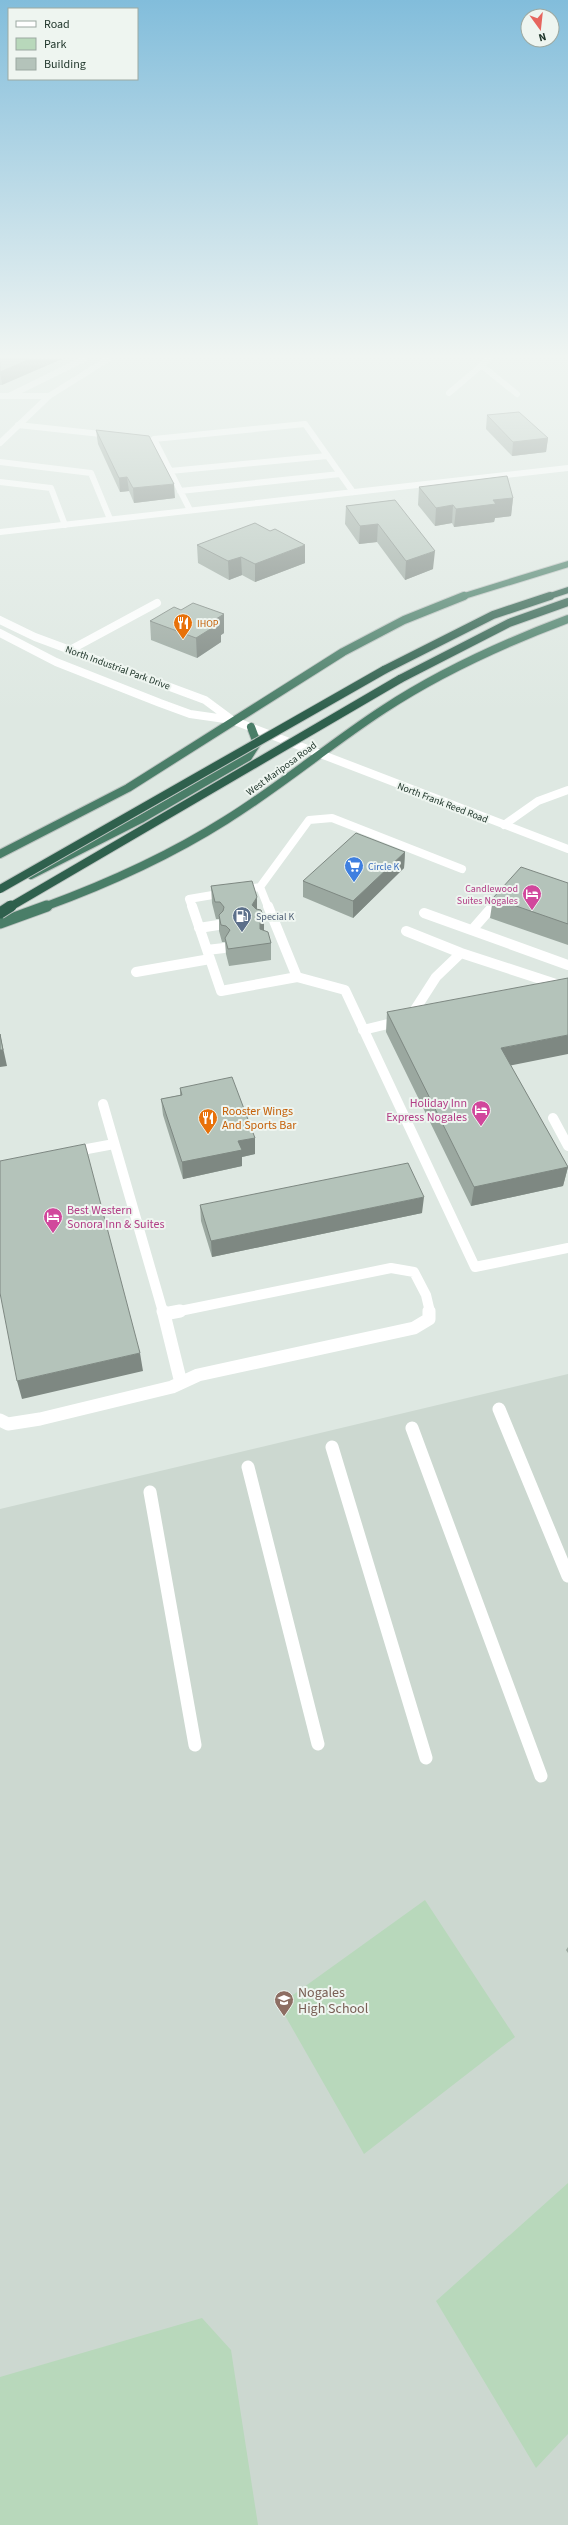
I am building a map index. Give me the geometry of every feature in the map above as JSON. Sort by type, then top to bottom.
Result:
[{"type":"highway","points":[[0,854],[70,820],[146,778],[232,720],[314,668],[395,625],[489,587],[568,564]]},
{"type":"highway","points":[[0,888],[384,670],[494,615],[568,590]]},
{"type":"highway","points":[[0,913],[400,679],[509,623],[568,602]]},
{"type":"highway","name":"West Mariposa Road","points":[[0,923],[44,909],[150,861],[254,802],[385,708],[481,654],[568,619]]},
{"type":"highway","points":[[0,888],[72,856],[174,801],[248,757],[256,749],[258,743],[258,736],[251,727]]},
{"type":"street","points":[[0,532],[489,477]]},
{"type":"street","name":"North Industrial Park Drive","points":[[0,620],[21,631],[205,700],[232,720]]},
{"type":"street","name":"North Industrial Park Drive","points":[[0,633],[53,660],[190,714],[232,720],[319,754]]},
{"type":"street","points":[[53,660],[70,650]]},
{"type":"street","name":"North Frank Reed Road","points":[[319,754],[568,848]]},
{"type":"street","points":[[504,824],[538,801],[568,790]]},
{"type":"lane","points":[[93,477],[110,519]]},
{"type":"lane","points":[[173,477],[190,510]]},
{"type":"lane","points":[[180,491],[313,477]]},
{"type":"lane","points":[[342,477],[353,492]]},
{"type":"lane","points":[[0,482],[51,488],[65,525]]},
{"type":"lane","points":[[70,650],[157,603]]},
{"type":"lane","points":[[462,869],[332,818],[309,820],[260,887],[189,900],[221,991],[296,977],[345,990],[475,1267],[568,1248]]},
{"type":"lane","points":[[260,887],[277,940],[296,977]]},
{"type":"lane","points":[[472,930],[507,890]]},
{"type":"lane","points":[[424,913],[568,965]]},
{"type":"lane","points":[[199,928],[218,925]]},
{"type":"lane","points":[[406,930],[461,953],[568,988]]},
{"type":"lane","points":[[136,972],[208,955],[224,948]]},
{"type":"lane","points":[[363,1030],[409,1019],[436,977],[461,953]]},
{"type":"lane","points":[[103,1104],[164,1314],[181,1383]]},
{"type":"lane","points":[[553,1118],[568,1146]]},
{"type":"lane","points":[[61,1154],[114,1144]]},
{"type":"lane","points":[[0,1420],[8,1424],[40,1419],[172,1387],[198,1376],[414,1328],[429,1320],[431,1308],[423,1286],[414,1272],[391,1268],[164,1314]]},
{"type":"lane","points":[[499,1409],[568,1576]]},
{"type":"lane","points":[[412,1428],[541,1776]]},
{"type":"lane","points":[[332,1446],[426,1758]]},
{"type":"lane","points":[[248,1467],[318,1744]]},
{"type":"lane","points":[[150,1492],[195,1745]]},
{"type":"shaded area","name":"Nogales High School","points":[[568,1374],[568,2525],[0,2525],[0,1509]]},
{"type":"green space","points":[[425,1900],[515,2037],[364,2154],[279,2005]]},
{"type":"green space","points":[[568,2183],[568,2434],[536,2468],[436,2301]]},
{"type":"green space","points":[[202,2318],[231,2350],[258,2525],[0,2525],[0,2377]]},
{"type":"building","points":[[118,477],[170,477],[174,484],[133,488],[127,477]]},
{"type":"building","points":[[507,477],[513,498],[493,500],[496,504],[456,509],[453,505],[436,508],[419,487]]},
{"type":"building","points":[[395,500],[435,551],[406,561],[378,524],[360,526],[346,506]]},
{"type":"building","points":[[255,523],[270,531],[275,529],[305,545],[255,564],[241,557],[228,561],[197,545]]},
{"type":"building","points":[[193,603],[224,614],[213,621],[220,623],[196,638],[150,621],[174,607],[181,610]]},
{"type":"building","points":[[356,833],[405,852],[353,901],[303,881]]},
{"type":"building","points":[[521,867],[568,883],[568,924],[493,898]]},
{"type":"building","name":"Special K","points":[[252,881],[257,897],[252,905],[256,909],[261,910],[264,919],[260,923],[260,929],[268,932],[271,943],[228,949],[225,938],[230,930],[226,926],[221,925],[219,915],[223,911],[224,907],[220,902],[215,902],[211,886]]},
{"type":"building","name":"Holiday Inn Express Nogales","points":[[568,978],[568,1035],[501,1048],[568,1167],[474,1187],[387,1012]]},
{"type":"building","points":[[0,1034],[3,1050],[0,1050]]},
{"type":"building","name":"Rooster Wings And Sports Bar","points":[[232,1077],[255,1138],[238,1141],[242,1150],[182,1162],[161,1099],[182,1095],[180,1088]]},
{"type":"building","name":"Best Western Sonora Inn & Suites","points":[[85,1144],[140,1353],[17,1381],[0,1293],[0,1161]]},
{"type":"building","points":[[408,1163],[424,1197],[211,1241],[200,1205]]},
{"type":"place","name":"IHOP","points":[[183,640]]},
{"type":"place","name":"Circle K","points":[[354,883]]},
{"type":"place","name":"Candlewood Suites Nogales","points":[[532,911]]},
{"type":"place","name":"Special K","points":[[242,933]]},
{"type":"place","name":"Holiday Inn Express Nogales","points":[[481,1127]]},
{"type":"place","name":"Rooster Wings And Sports Bar","points":[[208,1135]]},
{"type":"place","name":"Best Western Sonora Inn & Suites","points":[[53,1234]]},
{"type":"place","name":"Nogales High School","points":[[284,2017]]}]
